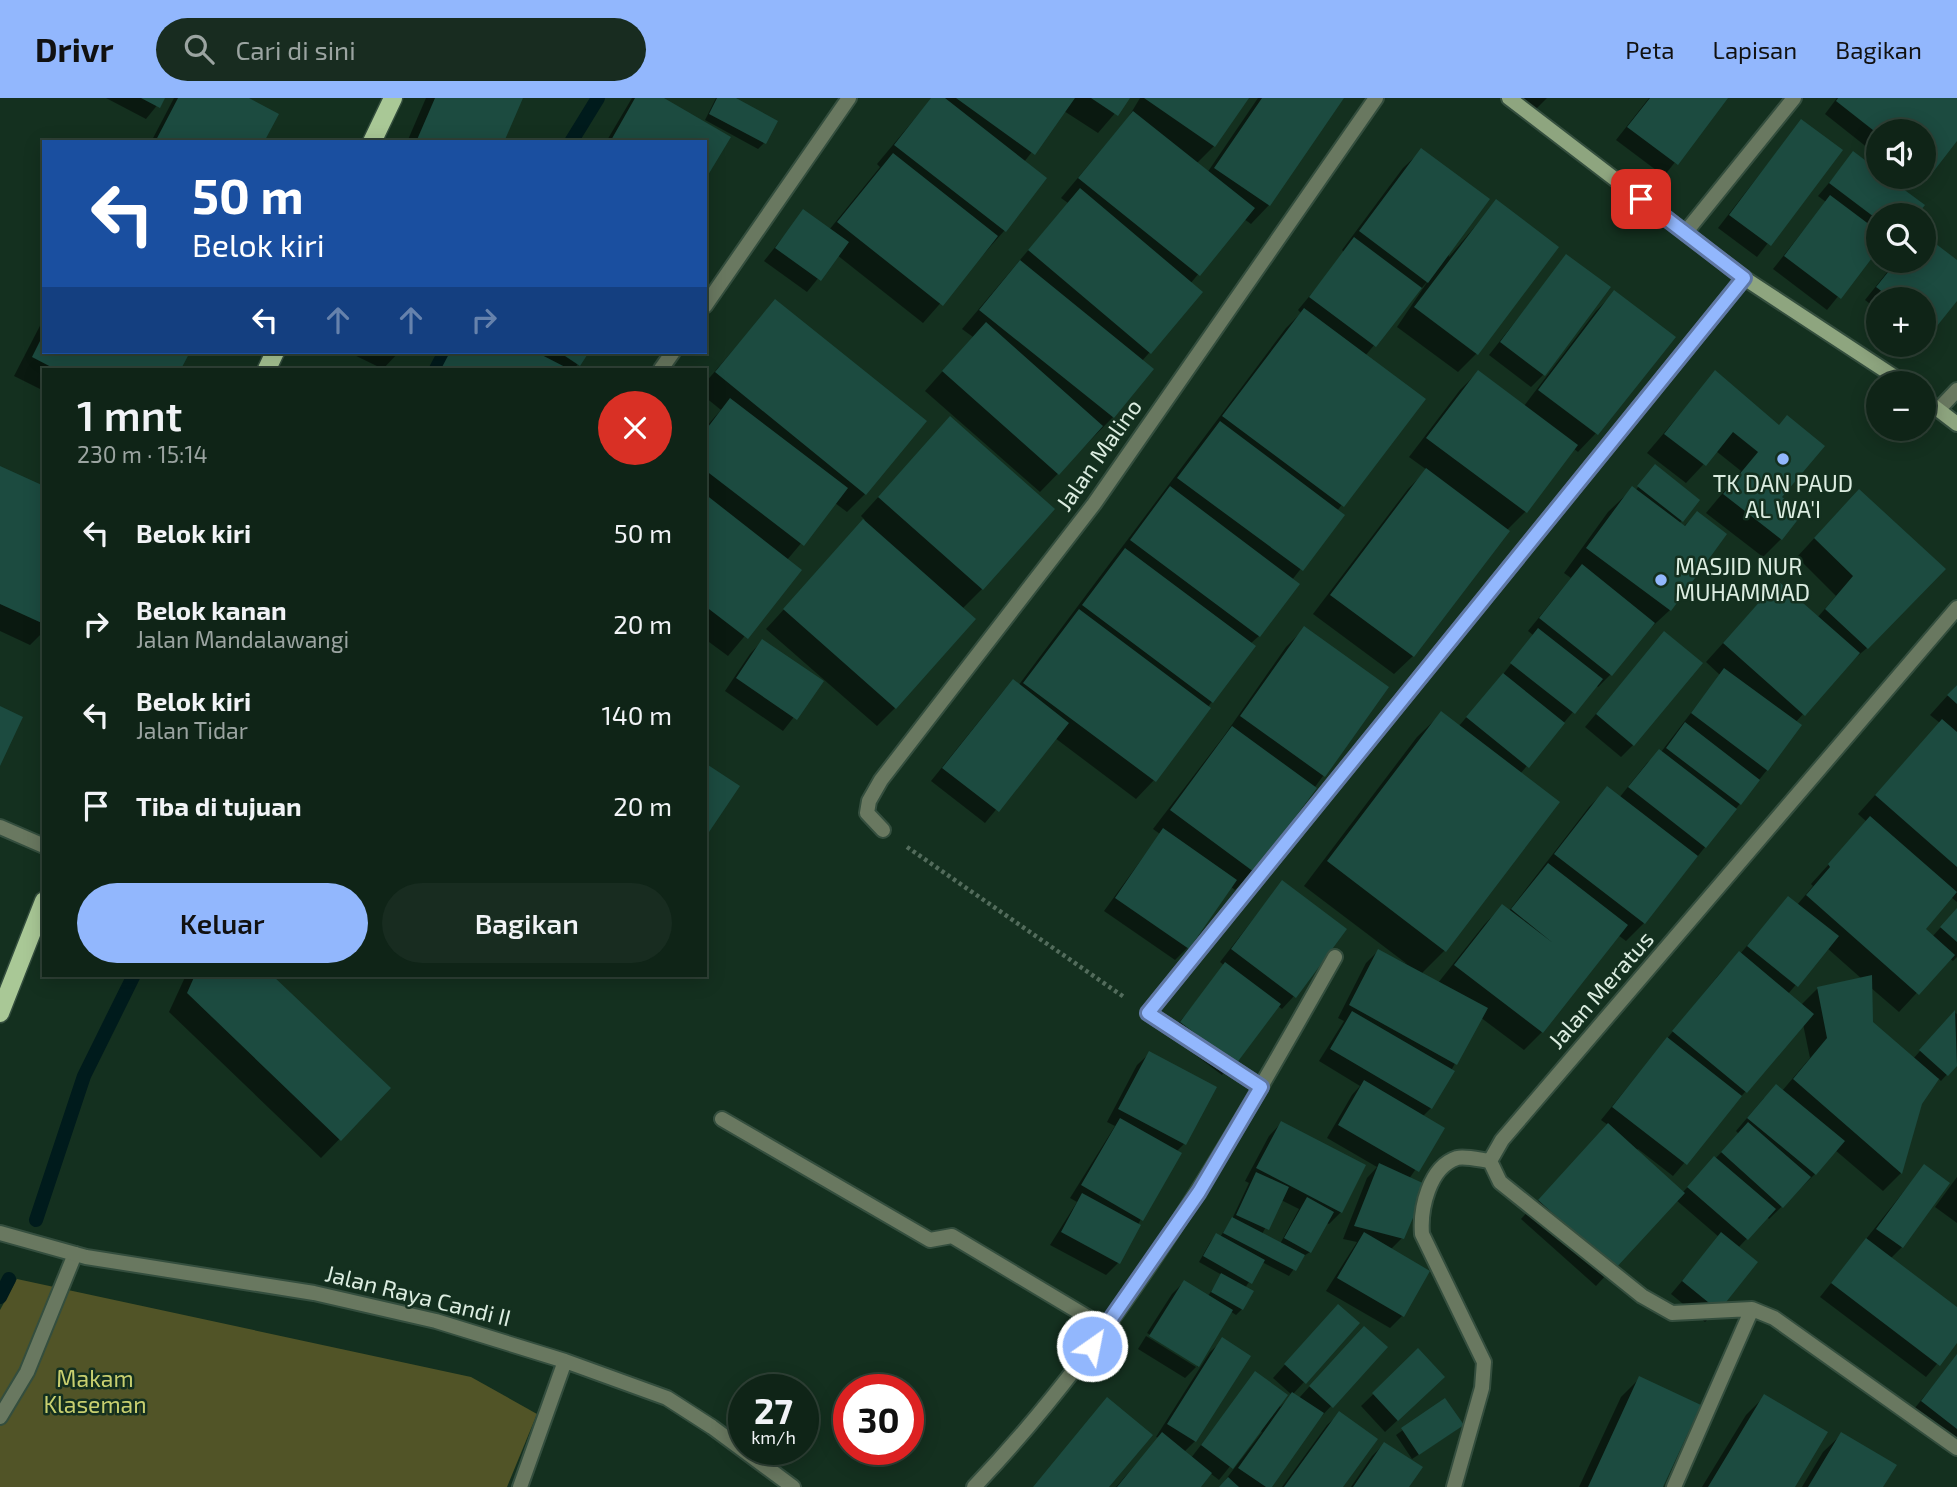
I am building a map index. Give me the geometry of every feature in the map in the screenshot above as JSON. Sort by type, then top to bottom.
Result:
[{"type":"main road","points":[[373,140],[393,98]]},
{"type":"main road","points":[[1509,98],[1744,278],[1886,371]]},
{"type":"main road","points":[[1936,407],[1957,424]]},
{"type":"main road","points":[[0,1013],[42,906]]},
{"type":"street","points":[[707,303],[849,98]]},
{"type":"street","name":"Jalan Malino","points":[[883,831],[867,813],[869,802],[881,780],[1094,504],[1376,98]]},
{"type":"street","points":[[1685,233],[1794,98]]},
{"type":"street","points":[[1261,1087],[1148,1013],[1744,278]]},
{"type":"street","points":[[662,368],[672,354]]},
{"type":"street","points":[[1939,409],[1957,390]]},
{"type":"street","name":"Jalan Meratus","points":[[1490,1161],[1503,1140],[1957,608]]},
{"type":"street","points":[[0,827],[42,845]]},
{"type":"street","points":[[974,1487],[1040,1415],[1081,1364],[1199,1192],[1335,957]]},
{"type":"street","points":[[722,1119],[930,1240],[952,1236],[1104,1327]]},
{"type":"street","points":[[1454,1487],[1482,1388],[1484,1362],[1422,1234],[1423,1211],[1436,1177],[1445,1166],[1459,1158],[1490,1161],[1500,1182],[1642,1296],[1672,1313],[1752,1309],[1774,1318],[1957,1448]]},
{"type":"street","name":"Jalan Raya Candi II","points":[[0,1233],[75,1255],[314,1293],[436,1321],[565,1361],[667,1398],[712,1427],[793,1487]]},
{"type":"street","points":[[0,1417],[27,1372],[75,1255]]},
{"type":"street","points":[[1674,1487],[1752,1309]]},
{"type":"street","points":[[520,1487],[565,1361]]},
{"type":"path","points":[[883,831],[1148,1013]]},
{"type":"green space","name":"Makam Klaseman","points":[[17,1279],[471,1377],[537,1414],[507,1487],[0,1487],[0,1310]]},
{"type":"building","points":[[141,98],[165,98],[160,108]]},
{"type":"building","points":[[178,98],[249,98],[279,114],[265,140],[156,140]]},
{"type":"building","points":[[435,98],[523,98],[505,140],[417,140]]},
{"type":"building","points":[[635,98],[664,98],[731,137],[707,177],[707,140],[611,140]]},
{"type":"building","points":[[717,98],[736,98],[778,121],[766,144],[709,114]]},
{"type":"building","points":[[931,98],[945,98],[1047,178],[1006,232],[894,145]]},
{"type":"building","points":[[956,98],[1075,98],[1035,155]]},
{"type":"building","points":[[1091,98],[1130,98],[1118,116]]},
{"type":"building","points":[[1144,98],[1249,98],[1215,147]]},
{"type":"building","points":[[1262,98],[1344,98],[1270,206],[1214,168]]},
{"type":"building","points":[[1650,98],[1728,98],[1678,165],[1627,127]]},
{"type":"building","points":[[1838,98],[1957,98],[1957,141],[1936,168],[1936,119],[1866,119],[1866,125],[1836,101]]},
{"type":"building","points":[[1133,111],[1255,208],[1200,276],[1078,178]]},
{"type":"building","points":[[1801,119],[1843,150],[1771,246],[1729,215]]},
{"type":"building","points":[[1421,148],[1490,199],[1428,283],[1359,231]]},
{"type":"building","points":[[1853,151],[1866,161],[1866,189],[1903,189],[1922,203],[1866,203],[1866,211],[1829,183]]},
{"type":"building","points":[[893,153],[998,236],[943,306],[837,222]]},
{"type":"building","points":[[1080,188],[1203,292],[1151,354],[1028,250]]},
{"type":"building","points":[[1830,195],[1866,222],[1866,266],[1841,299],[1784,256]]},
{"type":"building","points":[[1496,199],[1559,247],[1478,355],[1414,307]]},
{"type":"building","points":[[803,209],[849,242],[821,281],[775,248]]},
{"type":"building","points":[[1354,237],[1422,288],[1376,347],[1309,297]]},
{"type":"building","points":[[1936,244],[1957,260],[1957,301],[1936,327],[1936,287],[1876,287],[1887,273],[1936,273]]},
{"type":"building","points":[[1566,254],[1611,287],[1545,376],[1500,342]]},
{"type":"building","points":[[1020,260],[1154,369],[1114,418],[979,310]]},
{"type":"building","points":[[1614,290],[1676,337],[1598,435],[1538,390]]},
{"type":"building","points":[[775,299],[927,421],[866,495],[715,372]]},
{"type":"building","points":[[1304,308],[1426,399],[1344,507],[1222,416]]},
{"type":"building","points":[[986,322],[1103,426],[1059,475],[942,371]]},
{"type":"building","points":[[42,337],[42,354],[189,354],[182,368],[53,368],[32,357]]},
{"type":"building","points":[[449,354],[540,354],[567,368],[442,368]]},
{"type":"building","points":[[562,354],[588,354],[580,366]]},
{"type":"building","points":[[1478,370],[1578,445],[1527,513],[1426,438]]},
{"type":"building","name":"TK DAN PAUD AL WA'I","points":[[1715,370],[1779,425],[1787,415],[1825,446],[1782,497],[1803,513],[1782,540],[1723,494],[1758,452],[1733,432],[1706,466],[1664,434]]},
{"type":"building","points":[[730,398],[848,488],[804,546],[707,472],[707,428]]},
{"type":"building","points":[[950,416],[1055,509],[983,590],[878,497]]},
{"type":"building","points":[[1220,421],[1345,515],[1303,571],[1177,478]]},
{"type":"building","points":[[1655,464],[1700,500],[1683,522],[1637,486]]},
{"type":"building","points":[[0,466],[42,485],[42,623],[0,604]]},
{"type":"building","points":[[1426,468],[1510,531],[1414,657],[1330,595]]},
{"type":"building","points":[[1170,486],[1300,584],[1260,637],[1130,540]]},
{"type":"building","name":"MASJID NUR MUHAMMAD","points":[[1632,486],[1685,526],[1697,511],[1727,534],[1671,611],[1586,548]]},
{"type":"building","points":[[1859,489],[1946,569],[1868,649],[1825,609],[1853,576],[1814,538]]},
{"type":"building","points":[[707,496],[802,570],[748,639],[707,608]]},
{"type":"building","points":[[863,519],[976,619],[896,709],[783,609]]},
{"type":"building","points":[[1125,548],[1256,646],[1213,703],[1082,605]]},
{"type":"building","points":[[1582,564],[1655,623],[1612,676],[1539,618]]},
{"type":"building","points":[[1778,581],[1860,653],[1805,716],[1723,643]]},
{"type":"building","points":[[1079,609],[1211,708],[1156,782],[1023,683]]},
{"type":"building","points":[[1304,626],[1389,687],[1325,777],[1240,716]]},
{"type":"building","points":[[1538,628],[1603,679],[1575,714],[1510,663]]},
{"type":"building","points":[[1664,631],[1703,663],[1634,746],[1596,714]]},
{"type":"building","points":[[762,639],[824,681],[797,720],[736,678]]},
{"type":"building","points":[[1724,668],[1802,725],[1768,771],[1691,713]]},
{"type":"building","points":[[1503,673],[1565,723],[1529,768],[1466,717]]},
{"type":"building","points":[[1013,679],[1069,723],[999,812],[942,768]]},
{"type":"building","points":[[1957,685],[1957,704],[1947,695]]},
{"type":"building","points":[[0,706],[23,717],[0,766]]},
{"type":"building","points":[[1441,711],[1560,802],[1446,952],[1327,861]]},
{"type":"building","points":[[1942,719],[1957,732],[1957,867],[1875,795]]},
{"type":"building","points":[[1685,722],[1760,780],[1741,805],[1666,748]]},
{"type":"building","points":[[1232,726],[1317,788],[1254,872],[1170,810]]},
{"type":"building","points":[[1659,749],[1737,809],[1706,848],[1628,787]]},
{"type":"building","points":[[707,764],[740,786],[707,835]]},
{"type":"building","points":[[1607,786],[1698,856],[1645,924],[1554,854]]},
{"type":"building","points":[[1870,816],[1957,892],[1926,929],[1955,955],[1919,995],[1806,895],[1830,867],[1828,864]]},
{"type":"building","points":[[1163,828],[1237,880],[1189,949],[1115,898]]},
{"type":"building","points":[[1548,863],[1628,925],[1543,1033],[1454,965],[1502,904],[1553,943],[1511,909]]},
{"type":"building","points":[[1282,880],[1347,929],[1296,998],[1231,949]]},
{"type":"building","points":[[1788,896],[1839,936],[1798,987],[1747,946]]},
{"type":"building","points":[[1957,908],[1957,942],[1940,927]]},
{"type":"building","points":[[1378,949],[1488,1008],[1457,1065],[1349,1005]]},
{"type":"building","points":[[1739,951],[1814,1014],[1747,1093],[1672,1031]]},
{"type":"building","points":[[1225,962],[1281,1004],[1236,1064],[1180,1022]]},
{"type":"building","points":[[1872,975],[1873,1022],[1939,1079],[1922,1104],[1902,1174],[1793,1079],[1827,1038],[1817,987]]},
{"type":"building","points":[[194,977],[274,977],[391,1088],[341,1141],[187,993]]},
{"type":"building","points":[[1955,1010],[1957,1066],[1948,1076],[1919,1050]]},
{"type":"building","points":[[1352,1011],[1455,1071],[1432,1109],[1330,1049]]},
{"type":"building","points":[[1667,1037],[1742,1096],[1687,1165],[1612,1107]]},
{"type":"building","points":[[1149,1051],[1217,1087],[1186,1145],[1118,1109]]},
{"type":"building","points":[[1364,1080],[1445,1128],[1419,1172],[1338,1125]]},
{"type":"building","points":[[1776,1084],[1845,1141],[1816,1175],[1747,1118]]},
{"type":"building","points":[[1120,1118],[1182,1153],[1143,1221],[1081,1185]]},
{"type":"building","points":[[1281,1121],[1366,1165],[1342,1213],[1256,1168]]},
{"type":"building","points":[[1748,1122],[1811,1177],[1783,1208],[1721,1152]]},
{"type":"building","points":[[1608,1123],[1685,1193],[1615,1269],[1538,1200]]},
{"type":"building","points":[[1714,1156],[1776,1209],[1748,1240],[1687,1187]]},
{"type":"building","points":[[1379,1163],[1427,1185],[1404,1239],[1354,1226]]},
{"type":"building","points":[[1924,1164],[1950,1183],[1903,1248],[1876,1229]]},
{"type":"building","points":[[1256,1172],[1289,1187],[1269,1230],[1236,1215]]},
{"type":"building","points":[[1082,1193],[1141,1225],[1120,1264],[1061,1232]]},
{"type":"building","points":[[1307,1197],[1334,1212],[1311,1253],[1284,1238]]},
{"type":"building","points":[[1232,1217],[1305,1255],[1296,1271],[1223,1233]]},
{"type":"building","points":[[1364,1232],[1430,1271],[1404,1317],[1337,1278]]},
{"type":"building","points":[[1721,1232],[1758,1262],[1719,1311],[1682,1281]]},
{"type":"building","points":[[1216,1233],[1265,1260],[1252,1284],[1203,1256]]},
{"type":"building","points":[[1866,1238],[1957,1307],[1957,1343],[1940,1366],[1831,1283]]},
{"type":"building","points":[[1221,1273],[1254,1291],[1243,1310],[1211,1292]]},
{"type":"building","points":[[1184,1280],[1233,1310],[1199,1367],[1149,1336]]},
{"type":"building","points":[[1338,1304],[1360,1323],[1306,1384],[1284,1364]]},
{"type":"building","points":[[1364,1326],[1388,1347],[1333,1408],[1309,1386]]},
{"type":"building","points":[[1222,1337],[1251,1356],[1196,1442],[1167,1424]]},
{"type":"building","points":[[1418,1348],[1445,1377],[1398,1421],[1372,1393]]},
{"type":"building","points":[[1957,1354],[1957,1429],[1921,1401]]},
{"type":"building","points":[[1255,1371],[1288,1395],[1233,1469],[1201,1445]]},
{"type":"building","points":[[1639,1376],[1701,1405],[1663,1487],[1588,1487]]},
{"type":"building","points":[[1292,1392],[1324,1413],[1272,1487],[1266,1487],[1238,1468]]},
{"type":"building","points":[[1764,1394],[1828,1432],[1795,1487],[1708,1487]]},
{"type":"building","points":[[1107,1397],[1153,1435],[1109,1487],[1033,1487]]},
{"type":"building","points":[[1445,1398],[1464,1425],[1419,1455],[1401,1428]]},
{"type":"building","points":[[1339,1411],[1378,1439],[1343,1487],[1284,1487]]},
{"type":"building","points":[[1162,1432],[1212,1473],[1201,1487],[1117,1487]]},
{"type":"building","points":[[1841,1432],[1897,1465],[1883,1487],[1808,1487]]},
{"type":"building","points":[[1384,1442],[1423,1467],[1409,1487],[1353,1487]]},
{"type":"building","points":[[1228,1477],[1239,1487],[1219,1487]]},
{"type":"waterway","points":[[572,140],[598,98]]},
{"type":"waterway","points":[[437,368],[444,354]]},
{"type":"waterway","points":[[36,1220],[84,1076],[133,977]]},
{"type":"waterway","points":[[0,1297],[9,1279]]},
{"type":"place","name":"TK DAN PAUD AL WA'I","points":[[1783,459]]},
{"type":"place","name":"MASJID NUR MUHAMMAD","points":[[1661,580]]},
{"type":"route","points":[[1092,1346],[1199,1192],[1261,1087],[1148,1013],[1744,278],[1641,199]]}]
